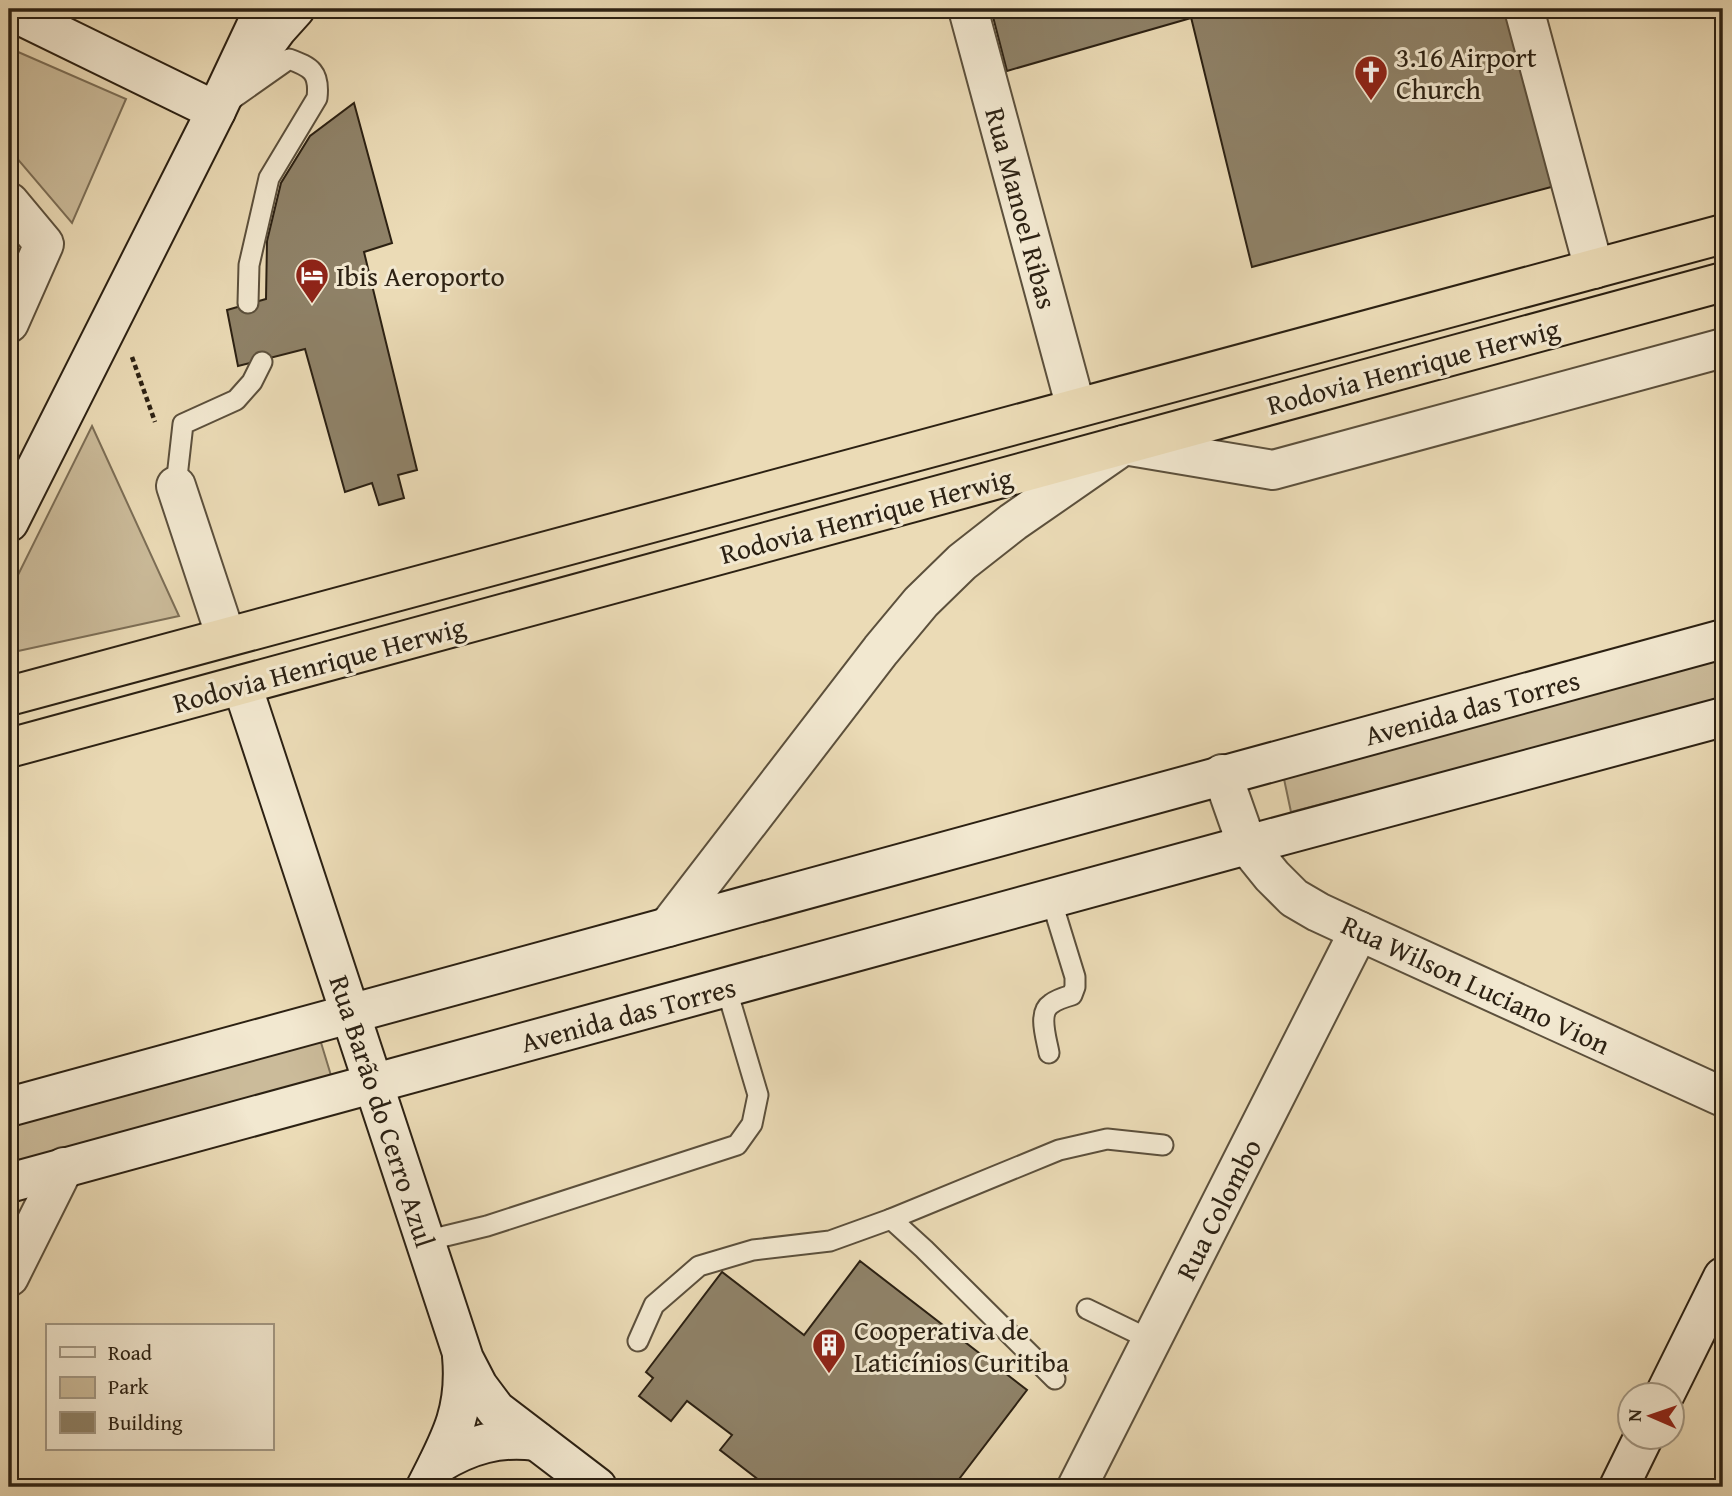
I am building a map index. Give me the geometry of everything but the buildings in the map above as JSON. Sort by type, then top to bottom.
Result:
[{"type":"highway","name":"Rodovia Henrique Herwig","points":[[9,696],[1723,234]]},
{"type":"highway","name":"Rodovia Henrique Herwig","points":[[9,748],[1723,282]]},
{"type":"street","points":[[9,522],[216,111],[262,9]]},
{"type":"street","points":[[216,111],[276,29],[295,9]]},
{"type":"street","name":"Rua Manoel Ribas","points":[[968,9],[1076,408]]},
{"type":"street","points":[[1524,9],[1594,269]]},
{"type":"street","points":[[9,10],[216,111]]},
{"type":"street","points":[[9,202],[44,244],[9,323]]},
{"type":"street","points":[[668,927],[921,602],[962,562],[1013,522],[1124,445],[1273,470],[1723,348]]},
{"type":"street","points":[[176,486],[226,638]]},
{"type":"street","name":"Avenida das Torres","points":[[9,1107],[1723,639]]},
{"type":"street","name":"Rua Barão do Cerro Azul","points":[[242,685],[461,1350],[473,1378],[489,1403],[597,1487]]},
{"type":"street","name":"Avenida das Torres","points":[[9,1183],[1723,717]]},
{"type":"street","points":[[1222,775],[1247,845]]},
{"type":"street","name":"Rua Wilson Luciano Vion","points":[[1247,845],[1294,898],[1318,912],[1723,1097]]},
{"type":"street","name":"Rua Colombo","points":[[1077,1487],[1359,931]]},
{"type":"street","points":[[9,1277],[64,1167]]},
{"type":"street","points":[[1672,1380],[1723,1278]]},
{"type":"street","points":[[432,1476],[453,1434],[460,1409],[463,1384],[461,1350]]},
{"type":"street","points":[[432,1476],[464,1450],[477,1444],[506,1439],[536,1441]]},
{"type":"street","points":[[1619,1487],[1638,1450]]},
{"type":"lane","points":[[216,111],[289,59],[309,66],[319,83],[317,98],[269,178],[249,265],[248,303]]},
{"type":"lane","points":[[176,486],[183,424],[236,400],[252,383],[262,362]]},
{"type":"lane","points":[[1049,1053],[1045,1010],[1049,1004],[1072,995],[1075,987],[1075,977],[1051,899]]},
{"type":"lane","points":[[425,1241],[487,1227],[737,1145],[752,1124],[758,1095],[726,987]]},
{"type":"lane","points":[[638,1341],[654,1305],[699,1266],[753,1250],[830,1241],[1059,1150],[1107,1139],[1163,1145]]},
{"type":"lane","points":[[891,1219],[1055,1379]]},
{"type":"lane","points":[[1087,1309],[1152,1340]]},
{"type":"path","points":[[116,310],[155,423]]},
{"type":"green space","points":[[9,48],[126,99],[72,223],[9,149]]},
{"type":"green space","points":[[92,426],[179,616],[9,653],[9,593]]},
{"type":"green space","points":[[1723,658],[1723,701],[1291,812],[1284,779]]},
{"type":"green space","points":[[319,1036],[333,1082],[9,1171],[9,1121]]},
{"type":"place","name":"3.16 Airport Church","points":[[1371,102]]},
{"type":"place","name":"Ibis Aeroporto","points":[[312,305]]},
{"type":"place","name":"Cooperativa de Laticínios Curitiba","points":[[829,1375]]}]
